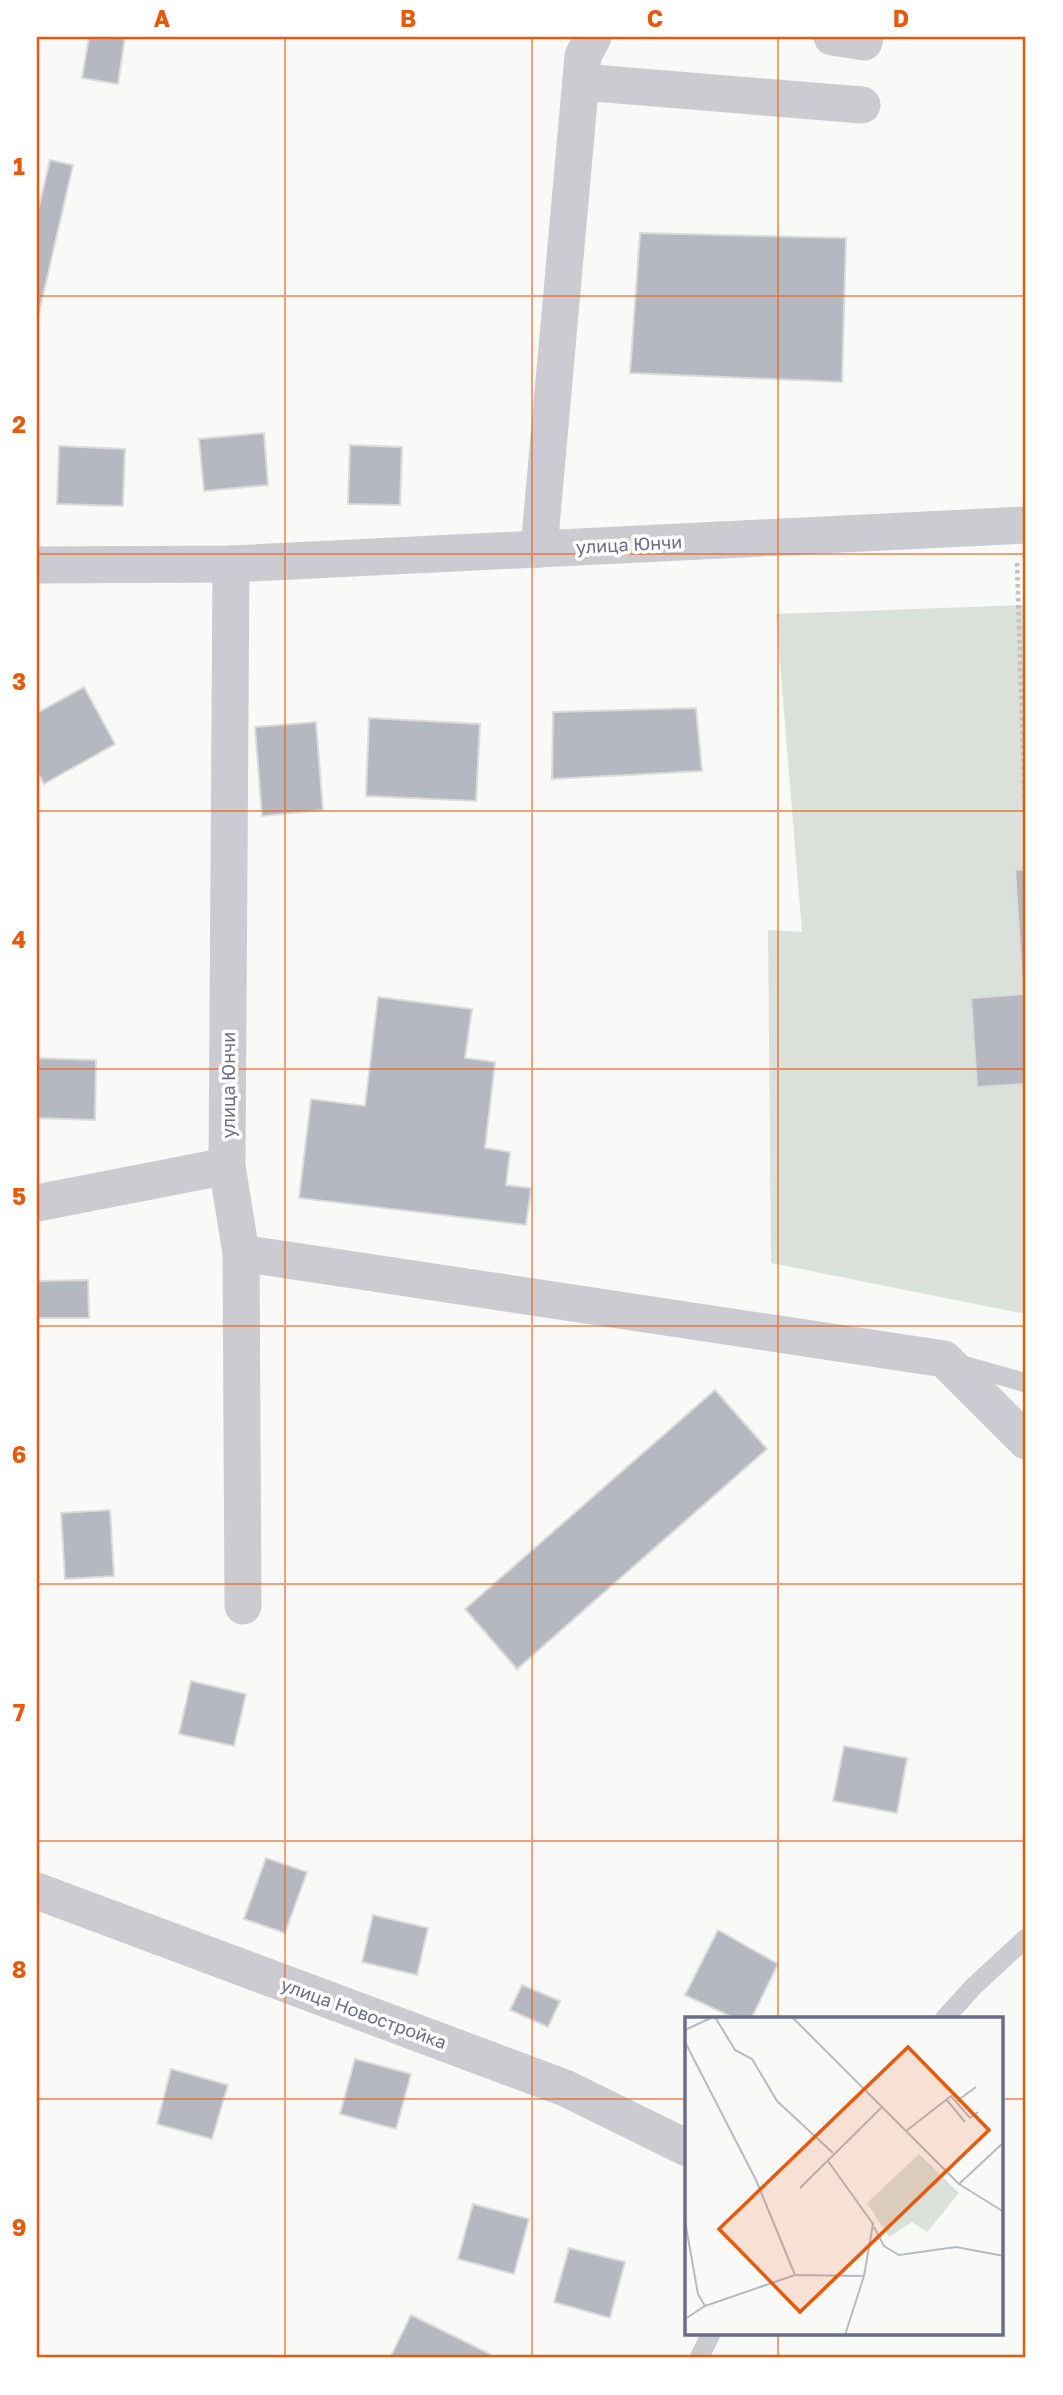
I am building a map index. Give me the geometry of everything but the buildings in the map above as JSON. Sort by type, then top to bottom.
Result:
[{"type":"street","points":[[539,549],[583,56],[593,37]]},
{"type":"street","points":[[832,37],[864,42],[865,37]]},
{"type":"street","points":[[581,82],[862,105]]},
{"type":"street","name":"улица Юнчи","points":[[37,565],[231,564],[1021,525]]},
{"type":"street","name":"улица Юнчи","points":[[231,564],[227,1166],[241,1253],[243,1606]]},
{"type":"street","points":[[37,1203],[227,1166]]},
{"type":"street","points":[[241,1253],[944,1359],[1026,1441]]},
{"type":"street","name":"улица Новостройка","points":[[37,1891],[565,2088],[685,2146]]},
{"type":"lane","points":[[944,1359],[1026,1383]]},
{"type":"lane","points":[[946,2017],[1026,1938]]},
{"type":"lane","points":[[699,2358],[710,2336]]},
{"type":"path","points":[[1021,525],[1025,814]]},
{"type":"shaded area","points":[[1026,605],[1026,1314],[771,1263],[768,930],[802,932],[776,614]]}]
